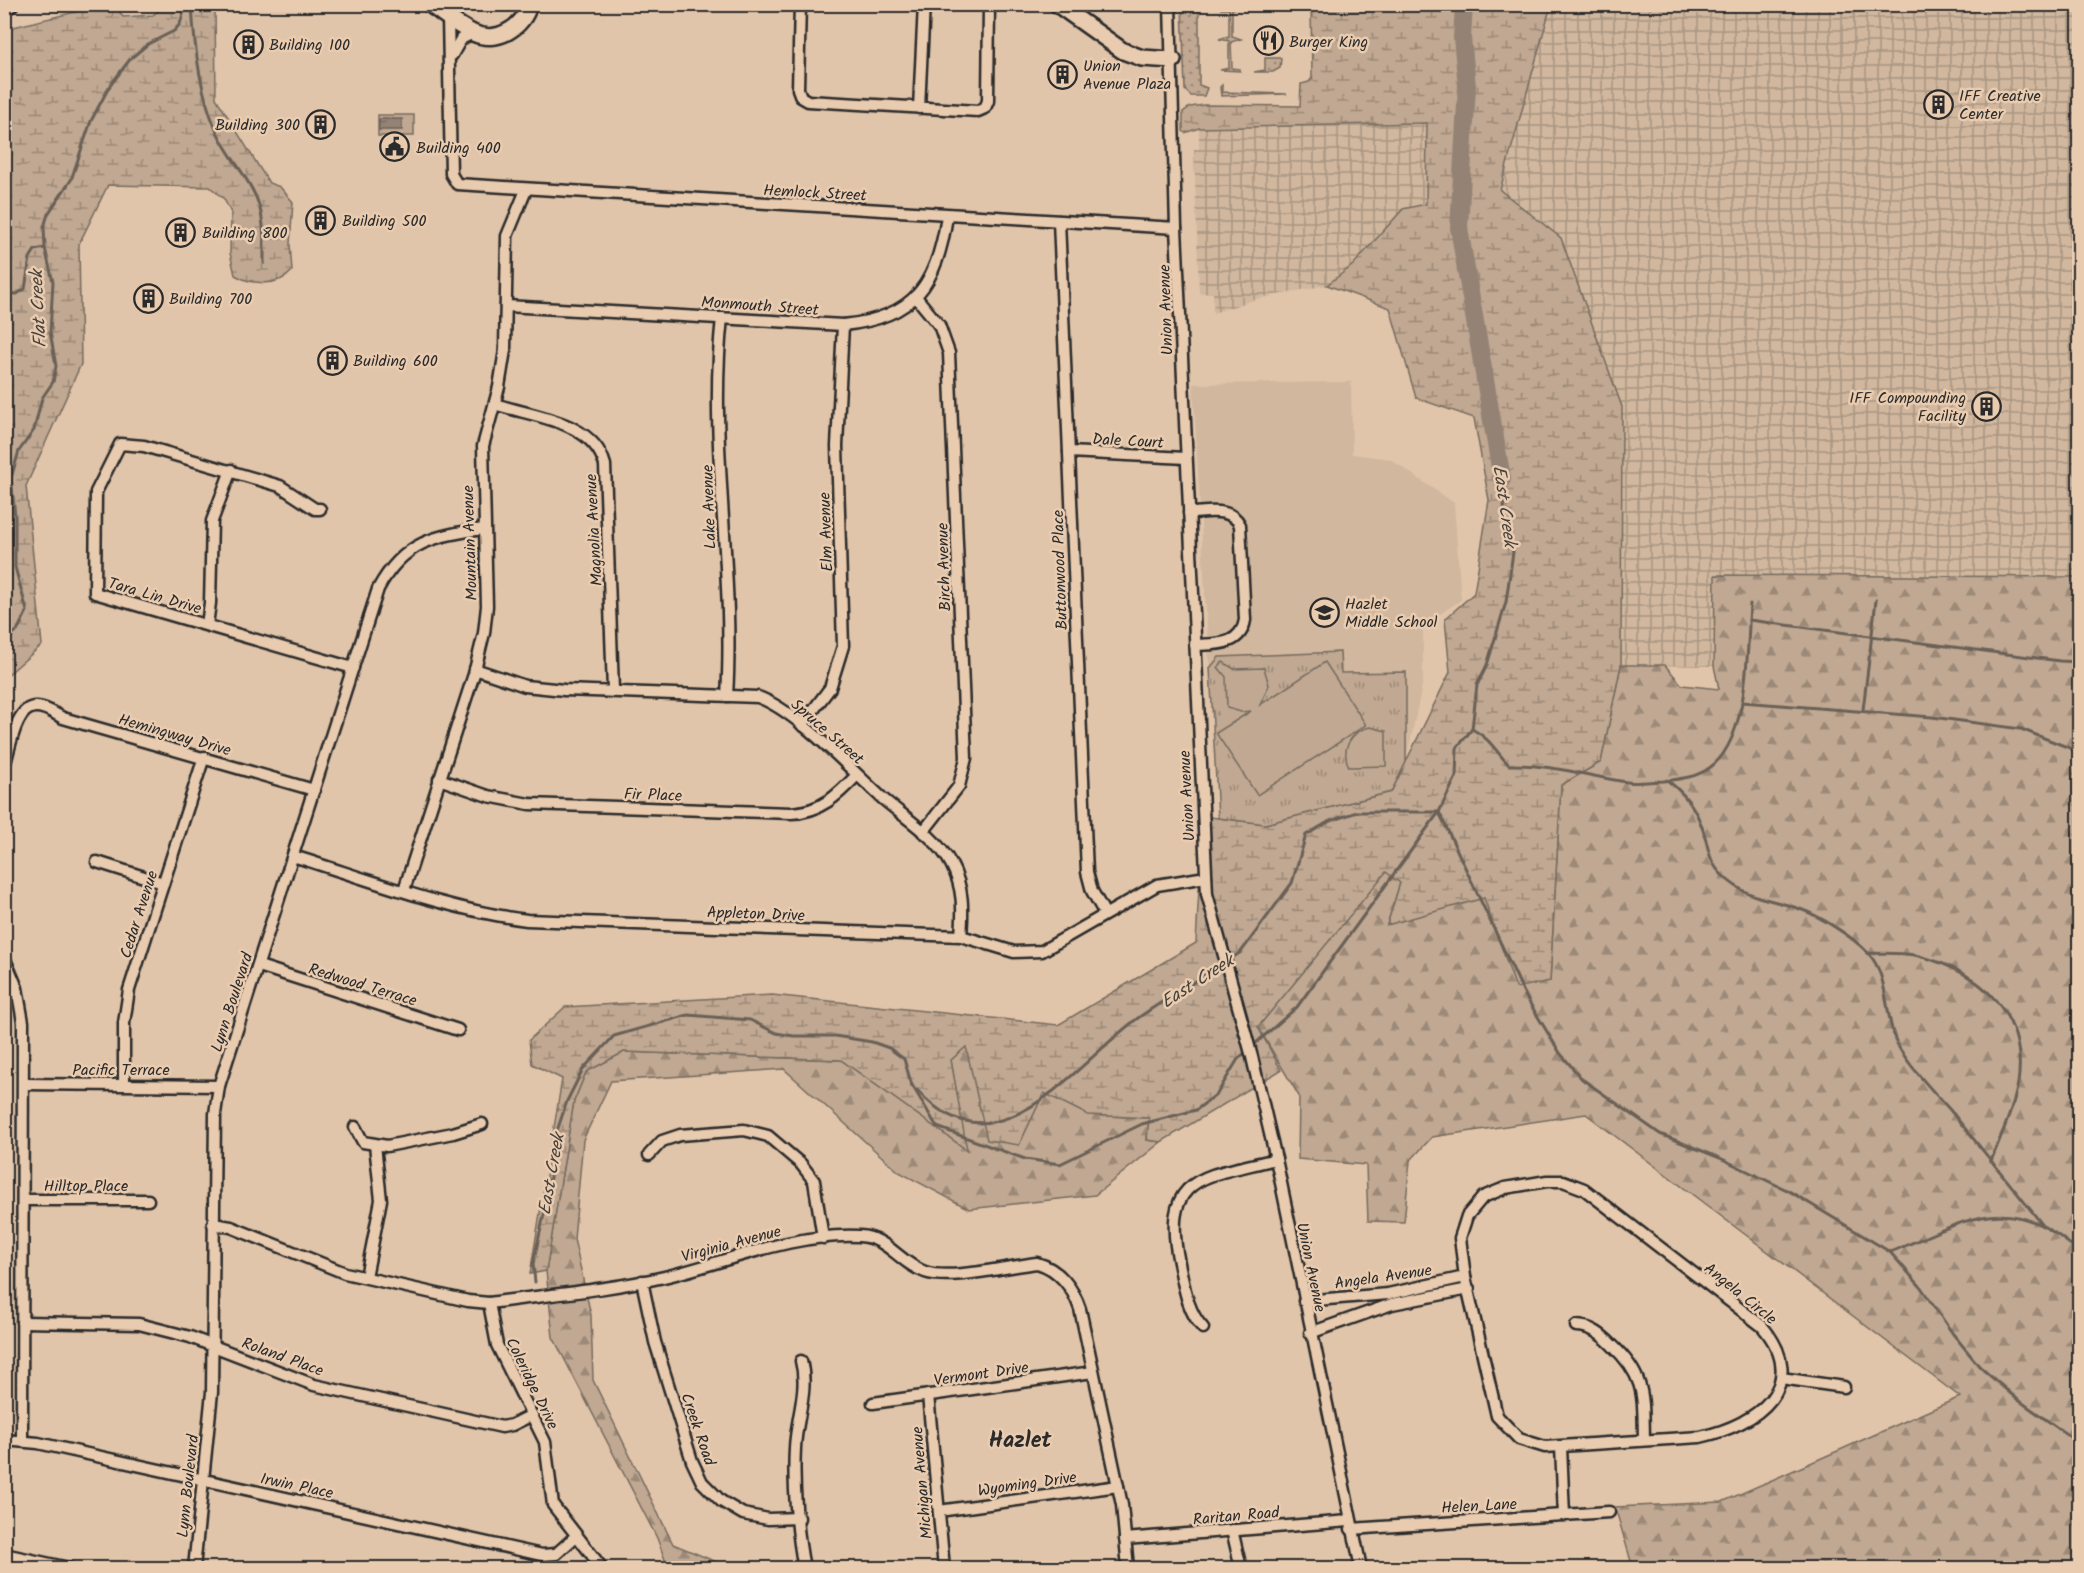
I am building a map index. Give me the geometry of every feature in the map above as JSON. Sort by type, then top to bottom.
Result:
[{"type":"highway","points":[[4,6],[10,4]]},
{"type":"highway","points":[[429,4],[472,33],[495,36],[510,31],[524,18],[529,4]]},
{"type":"highway","points":[[1057,4],[1123,51],[1142,58],[1173,60]]},
{"type":"street","points":[[800,4],[798,89],[801,97],[808,101],[978,111],[985,108],[988,101],[989,4]]},
{"type":"street","points":[[919,108],[924,4]]},
{"type":"street","name":"Union Avenue","points":[[1170,4],[1176,228],[1207,894],[1252,1057],[1276,1159],[1310,1333],[1361,1569]]},
{"type":"street","points":[[448,17],[451,70]]},
{"type":"street","points":[[451,70],[456,46],[461,39],[472,33]]},
{"type":"street","name":"Hemlock Street","points":[[451,70],[453,182],[461,186],[1176,228]]},
{"type":"street","name":"Mountain Avenue","points":[[404,890],[475,669],[486,619],[483,446],[495,404],[505,350],[507,236],[526,190]]},
{"type":"street","name":"Monmouth Street","points":[[506,306],[843,325],[884,318],[916,297],[938,263],[946,216]]},
{"type":"street","name":"Buttonwood Place","points":[[1059,221],[1086,872],[1092,891],[1105,914]]},
{"type":"street","name":"Birch Avenue","points":[[916,297],[939,326],[949,353],[966,758],[958,786],[923,832]]},
{"type":"street","name":"Lake Avenue","points":[[722,318],[718,384],[729,648],[728,696]]},
{"type":"street","name":"Elm Avenue","points":[[802,725],[830,688],[843,646],[837,446],[843,325]]},
{"type":"street","name":"Magnolia Avenue","points":[[495,404],[580,431],[597,445],[602,454],[605,465],[613,690]]},
{"type":"street","name":"Tara Lin Drive","points":[[320,509],[315,509],[280,486],[231,470],[144,446],[120,444],[96,492],[95,593],[353,668]]},
{"type":"street","name":"Dale Court","points":[[1069,452],[1186,458]]},
{"type":"street","points":[[207,626],[210,603],[212,520],[231,470]]},
{"type":"street","points":[[1189,513],[1221,512],[1237,519],[1240,525],[1245,620],[1244,627],[1236,639],[1221,644],[1195,645]]},
{"type":"street","name":"Lynn Boulevard","points":[[194,1569],[212,1392],[215,1114],[219,1086],[378,588],[400,558],[422,543],[442,535],[484,529]]},
{"type":"street","name":"Spruce Street","points":[[475,669],[525,686],[564,690],[758,697],[770,701],[802,725],[923,832],[946,856],[957,877],[962,896],[961,936]]},
{"type":"street","name":"Hemingway Drive","points":[[4,766],[18,718],[29,708],[37,706],[63,718],[314,790]]},
{"type":"street","name":"Cedar Avenue","points":[[124,1084],[127,1000],[204,757]]},
{"type":"street","name":"Fir Place","points":[[438,779],[488,796],[529,804],[791,813],[809,811],[827,803],[857,775]]},
{"type":"street","name":"Appleton Drive","points":[[293,856],[469,911],[527,920],[961,936],[1014,952],[1032,953],[1042,951],[1157,885],[1206,877]]},
{"type":"street","points":[[97,862],[163,883]]},
{"type":"street","points":[[4,957],[20,1000],[24,1084],[22,1440]]},
{"type":"street","name":"Redwood Terrace","points":[[259,966],[459,1030]]},
{"type":"street","name":"Pacific Terrace","points":[[24,1084],[219,1086]]},
{"type":"street","points":[[355,1127],[363,1142],[387,1146],[453,1133],[482,1124]]},
{"type":"street","points":[[649,1155],[662,1141],[680,1135],[744,1130],[768,1136],[801,1164],[814,1182],[823,1238]]},
{"type":"street","points":[[366,1277],[381,1200],[375,1144]]},
{"type":"street","points":[[1203,1328],[1196,1320],[1185,1293],[1173,1237],[1178,1203],[1190,1187],[1202,1178],[1276,1159]]},
{"type":"street","name":"Angela Circle","points":[[1547,1181],[1575,1184],[1762,1326],[1777,1348],[1781,1378],[1772,1400],[1751,1419],[1708,1435],[1561,1447],[1527,1442],[1512,1434],[1497,1416],[1469,1289],[1460,1250],[1463,1226],[1474,1206],[1483,1197],[1505,1188],[1547,1181]]},
{"type":"street","name":"Hilltop Place","points":[[23,1200],[148,1200]]},
{"type":"street","name":"Virginia Avenue","points":[[213,1224],[231,1227],[345,1273],[468,1301],[489,1303],[642,1281],[672,1275],[770,1246],[823,1238],[859,1236],[875,1239],[885,1243],[913,1267],[929,1274],[949,1275],[1037,1263],[1046,1265],[1061,1277],[1077,1302],[1118,1486],[1128,1569]]},
{"type":"street","name":"Angela Avenue","points":[[1304,1301],[1388,1294],[1465,1277]]},
{"type":"street","name":"Creek Road","points":[[642,1281],[655,1342],[692,1461],[702,1482],[721,1501],[743,1514],[768,1519],[799,1518]]},
{"type":"street","name":"Angela Avenue","points":[[1310,1333],[1392,1304],[1469,1289]]},
{"type":"street","name":"Coleridge Drive","points":[[489,1303],[490,1321],[497,1345],[543,1435],[548,1451],[553,1505],[602,1569]]},
{"type":"street","name":"Roland Place","points":[[22,1322],[132,1323],[190,1337],[314,1385],[505,1427],[532,1415]]},
{"type":"street","points":[[1575,1326],[1584,1326],[1603,1335],[1631,1364],[1641,1387],[1644,1440]]},
{"type":"street","points":[[801,1361],[805,1376],[796,1426],[794,1458],[804,1569]]},
{"type":"street","name":"Vermont Drive","points":[[873,1403],[1093,1372]]},
{"type":"street","points":[[1781,1378],[1844,1387]]},
{"type":"street","name":"Michigan Avenue","points":[[928,1395],[944,1569]]},
{"type":"street","name":"Irwin Place","points":[[4,1440],[22,1440],[542,1555],[556,1554],[576,1536]]},
{"type":"street","points":[[1561,1447],[1563,1515]]},
{"type":"street","name":"Wyoming Drive","points":[[939,1511],[1118,1486]]},
{"type":"street","name":"Helen Lane","points":[[1350,1525],[1609,1512]]},
{"type":"street","name":"Raritan Road","points":[[1125,1539],[1232,1530],[1350,1525]]},
{"type":"street","points":[[1232,1530],[1241,1569]]},
{"type":"street","points":[[4,1554],[69,1569]]},
{"type":"shaded area","points":[[1551,5],[2079,5],[2079,577],[1715,575],[1714,666],[1621,665],[1622,407],[1500,190]]},
{"type":"shaded area","points":[[1427,123],[1426,204],[1403,209],[1353,265],[1327,285],[1257,299],[1213,313],[1213,293],[1199,293],[1194,149],[1199,149],[1199,128]]},
{"type":"shaded area","name":"Hazlet Middle School","points":[[1351,382],[1352,454],[1390,459],[1454,503],[1461,600],[1423,625],[1423,681],[1406,762],[1391,792],[1218,818],[1193,384]]},
{"type":"green space","points":[[108,4],[115,5],[123,17],[153,15],[165,5],[215,5],[216,98],[269,183],[280,187],[293,202],[290,244],[292,271],[280,280],[265,283],[249,281],[235,275],[230,253],[231,213],[224,199],[210,187],[108,185],[79,244],[81,364],[26,486],[42,645],[5,677],[5,29]]},
{"type":"green space","points":[[1182,5],[1199,5],[1199,85],[1207,88],[1204,96],[1191,96],[1185,90]]},
{"type":"green space","points":[[1311,5],[1551,5],[1500,190],[1561,238],[1622,407],[1621,665],[1601,762],[1561,785],[1550,981],[1516,988],[1484,898],[1387,925],[1400,883],[1386,872],[1258,1027],[1281,1070],[1161,1142],[1147,1140],[1149,1118],[1088,1115],[1044,1093],[1019,1145],[987,1140],[966,1047],[951,1060],[967,1150],[841,1060],[624,1052],[586,1072],[574,1101],[546,1271],[530,1274],[562,1079],[532,1064],[529,1040],[565,1007],[772,995],[1058,1025],[1196,943],[1203,816],[1265,824],[1391,792],[1450,672],[1445,619],[1474,593],[1489,500],[1474,418],[1416,398],[1390,308],[1327,285],[1353,265],[1403,209],[1426,204],[1427,123],[1199,128],[1185,133],[1183,131],[1183,112],[1190,107],[1204,105],[1300,106],[1301,84],[1309,82],[1312,78]]},
{"type":"green space","points":[[1221,6],[1241,7],[1232,9],[1232,36],[1241,39],[1231,42],[1232,68],[1240,69],[1240,71],[1220,70],[1229,68],[1229,41],[1219,39],[1229,36],[1229,9],[1221,9]]},
{"type":"green space","points":[[1265,58],[1281,58],[1280,68],[1273,72],[1254,72],[1265,70]]},
{"type":"green space","points":[[1222,85],[1222,92],[1287,94],[1221,96],[1220,87]]},
{"type":"green space","points":[[378,115],[414,115],[414,136],[378,136]]},
{"type":"green space","points":[[1715,575],[2079,577],[2079,1568],[1633,1568],[1615,1507],[1722,1502],[1960,1397],[1586,1114],[1432,1137],[1410,1161],[1404,1222],[1368,1221],[1366,1165],[1298,1159],[1299,1096],[1258,1027],[1386,871],[1400,883],[1387,925],[1484,897],[1516,987],[1550,981],[1561,785],[1601,762],[1621,665],[1665,665],[1682,685],[1719,689],[1714,666]]},
{"type":"green space","points":[[1340,652],[1341,673],[1406,672],[1406,762],[1391,792],[1265,824],[1218,818],[1210,668],[1219,657]]},
{"type":"green space","points":[[1223,662],[1234,669],[1264,668],[1269,685],[1260,705],[1325,662],[1366,725],[1257,795],[1216,733],[1251,711],[1241,712],[1227,708],[1226,677],[1218,667]]},
{"type":"green space","points":[[1370,727],[1386,731],[1386,766],[1349,767],[1346,754],[1349,742],[1357,732]]},
{"type":"green space","points":[[966,1046],[1019,1145],[1044,1092],[1088,1115],[1149,1118],[1147,1140],[1161,1142],[1095,1195],[969,1209],[899,1172],[784,1069],[611,1081],[583,1140],[574,1239],[591,1315],[593,1380],[673,1544],[731,1568],[668,1568],[657,1538],[553,1337],[546,1271],[574,1101],[586,1072],[624,1052],[841,1060],[966,1149],[951,1060]]},
{"type":"water","points":[[379,119],[402,119],[402,130],[379,130]]},
{"type":"waterway","name":"Flat Creek","points":[[4,639],[17,631],[27,611],[15,567],[15,516],[11,478],[19,451],[34,430],[42,398],[53,382],[56,366],[50,332],[53,282],[45,248],[44,227],[48,214],[71,180],[91,121],[109,87],[131,58],[148,44],[174,31],[180,24],[186,4]]},
{"type":"waterway","points":[[192,4],[196,51],[205,98],[219,135],[257,199],[263,226],[264,263]]},
{"type":"waterway","name":"East Creek","points":[[1464,4],[1462,38],[1467,86],[1459,228],[1502,479]]},
{"type":"waterway","points":[[4,293],[17,294],[25,289],[30,258],[35,250],[45,248]]},
{"type":"waterway","name":"East Creek","points":[[1229,960],[1241,952],[1292,883],[1306,835],[1330,821],[1357,812],[1439,812],[1456,777],[1457,748],[1472,729],[1477,685],[1487,665],[1506,602],[1513,552],[1506,528],[1502,479]]},
{"type":"waterway","points":[[1863,710],[1876,600]]},
{"type":"waterway","points":[[1472,729],[1488,741],[1509,765],[1554,768],[1632,783],[1675,780],[1703,772],[1722,756],[1732,738],[1739,716],[1744,693],[1750,604]]},
{"type":"waterway","points":[[1749,620],[2080,662]]},
{"type":"waterway","points":[[1742,702],[1932,717],[2021,729],[2080,752]]},
{"type":"waterway","points":[[1667,780],[1693,808],[1703,830],[1711,859],[1722,875],[1750,894],[1800,909],[1817,917],[1845,934],[1868,953],[1876,963],[1881,975],[1892,1030],[1903,1054],[2041,1223]]},
{"type":"waterway","points":[[912,1085],[937,1127],[1025,1159],[1060,1164],[1142,1124],[1196,1110],[1217,1094],[1238,1059],[1297,1007],[1439,812],[1526,997],[1560,1053],[1582,1079],[1660,1134],[1720,1158],[1789,1191],[1890,1252],[1920,1286],[1953,1334],[1980,1367],[2017,1399],[2080,1444]]},
{"type":"waterway","points":[[1868,953],[1913,955],[1941,963],[1980,985],[2007,1017],[2015,1036],[2019,1058],[2018,1083],[2010,1113],[1991,1161]]},
{"type":"waterway","name":"East Creek","points":[[917,1090],[947,1114],[976,1123],[1005,1119],[1034,1105],[1061,1085],[1138,1018],[1223,964]]},
{"type":"waterway","name":"East Creek","points":[[535,1282],[533,1264],[547,1201],[555,1137],[567,1101],[583,1069],[614,1036],[688,1015],[750,1020],[776,1033],[794,1036],[835,1036],[872,1042],[889,1048],[904,1059],[912,1086]]},
{"type":"waterway","points":[[1890,1252],[1965,1221],[1987,1216],[2009,1216],[2031,1221],[2054,1233],[2080,1253]]},
{"type":"place","name":"Burger King","points":[[1268,41]]},
{"type":"place","name":"Building 100","points":[[248,44]]},
{"type":"place","name":"Union Avenue Plaza","points":[[1062,74]]},
{"type":"place","name":"IFF Creative Center","points":[[1938,104]]},
{"type":"place","name":"Building 300","points":[[321,124]]},
{"type":"place","name":"Building 400","points":[[395,147]]},
{"type":"place","name":"Building 500","points":[[321,220]]},
{"type":"place","name":"Building 800","points":[[181,232]]},
{"type":"place","name":"Building 700","points":[[148,298]]},
{"type":"place","name":"Building 600","points":[[332,360]]},
{"type":"place","name":"IFF Compounding Facility","points":[[1987,406]]},
{"type":"place","name":"Hazlet Middle School","points":[[1324,612]]},
{"type":"district","name":"Hazlet","points":[[1020,1439]]}]
